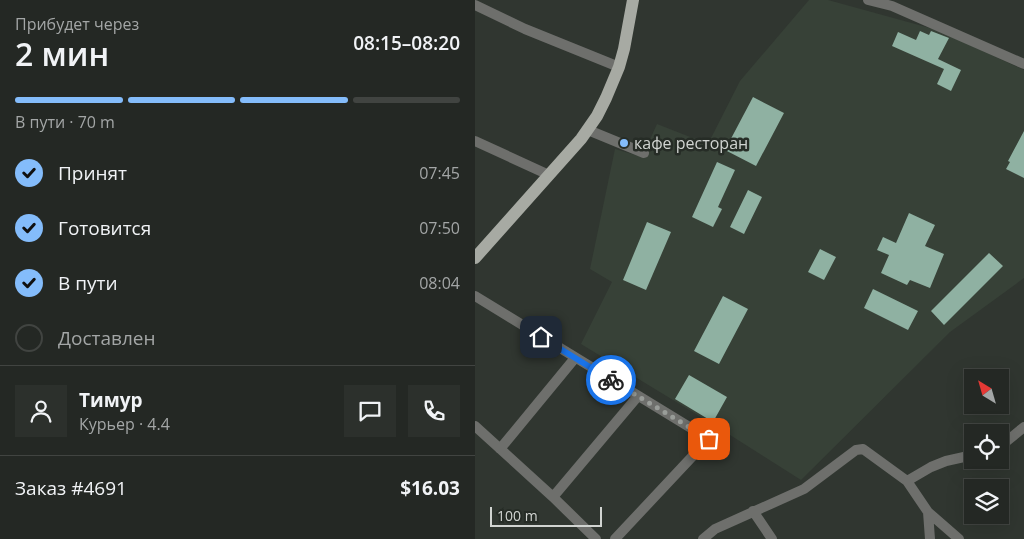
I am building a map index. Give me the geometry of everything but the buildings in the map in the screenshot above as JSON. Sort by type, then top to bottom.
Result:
[{"type":"main road","points":[[475,258],[588,130],[606,98],[619,67],[633,0]]},
{"type":"street","points":[[868,0],[892,6],[1024,64]]},
{"type":"street","points":[[475,5],[525,29],[619,67]]},
{"type":"street","points":[[588,130],[644,153]]},
{"type":"street","points":[[475,141],[549,175]]},
{"type":"street","points":[[475,296],[709,439]]},
{"type":"street","points":[[500,449],[575,358]]},
{"type":"street","points":[[553,497],[638,396]]},
{"type":"street","points":[[475,426],[597,539]]},
{"type":"street","points":[[1009,439],[1024,427]]},
{"type":"street","points":[[615,539],[719,428]]},
{"type":"street","points":[[703,539],[715,529],[804,489],[855,450],[863,449],[907,480],[928,512],[959,539]]},
{"type":"street","points":[[907,480],[931,467],[964,457]]},
{"type":"street","points":[[753,511],[772,539]]},
{"type":"street","points":[[928,512],[930,539]]},
{"type":"shaded area","points":[[809,0],[828,0],[937,30],[1024,70],[1024,278],[950,332],[801,480],[581,344],[612,282],[590,269],[615,149],[642,157],[657,124],[708,144],[740,81]]},
{"type":"way so far","points":[[611,380],[709,439]]},
{"type":"place","name":"кафе ресторан","points":[[624,143]]},
{"type":"route","points":[[541,337],[611,380]]}]
